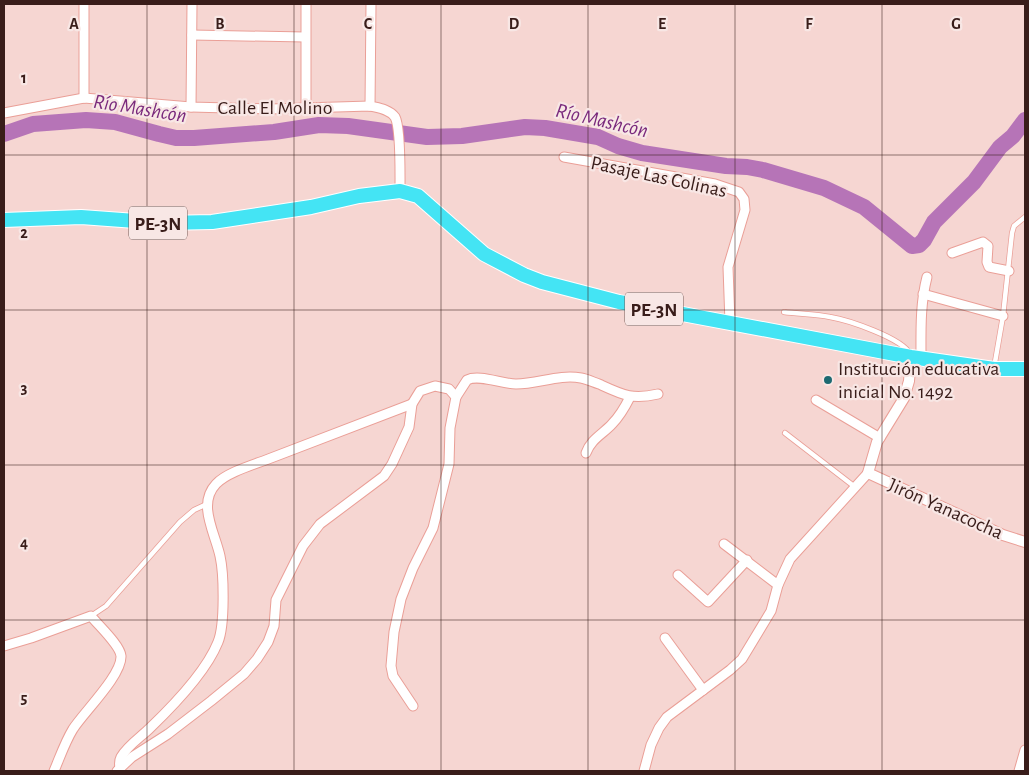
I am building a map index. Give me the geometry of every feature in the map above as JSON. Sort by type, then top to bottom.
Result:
[{"type":"highway","name":"PE-3N","points":[[4,220],[81,217],[163,223],[212,222],[359,196],[400,191],[418,196],[484,254],[524,276],[542,282],[619,302],[916,358],[994,369],[1025,369]]},
{"type":"street","points":[[84,4],[84,98]]},
{"type":"street","points":[[191,107],[192,4]]},
{"type":"street","points":[[306,4],[306,108]]},
{"type":"street","points":[[370,106],[371,4]]},
{"type":"street","points":[[192,35],[305,37]]},
{"type":"street","name":"Calle El Molino","points":[[4,113],[84,98],[191,107],[306,108],[370,106],[381,108],[390,112],[395,118],[400,143],[400,191]]},
{"type":"street","name":"Pasaje Las Colinas","points":[[564,157],[705,182],[739,192],[744,199],[745,210],[728,267],[730,323]]},
{"type":"street","points":[[952,253],[984,242],[988,246],[988,262],[990,267],[1008,271]]},
{"type":"street","points":[[644,771],[659,728],[667,717],[742,659],[771,610],[778,585],[790,559],[868,473],[873,451],[904,398],[916,358],[923,294],[927,278]]},
{"type":"street","points":[[923,294],[1003,316]]},
{"type":"street","points":[[413,706],[393,676],[391,666],[394,632],[400,599],[433,528],[449,464],[450,428],[456,396],[467,380],[472,378],[522,384],[560,377],[574,377],[589,380],[630,397],[658,394]]},
{"type":"street","points":[[118,769],[132,757],[168,734],[244,674],[268,642],[274,626],[276,600],[303,546],[320,524],[384,476],[392,464],[409,427],[412,404],[420,392],[435,386],[449,389],[456,396]]},
{"type":"street","points":[[586,453],[590,443],[622,413],[630,397]]},
{"type":"street","points":[[816,400],[880,438]]},
{"type":"street","points":[[118,769],[119,761],[125,751],[182,695],[208,662],[219,640],[223,600],[220,556],[210,524],[208,504],[210,492],[222,479],[412,404]]},
{"type":"street","name":"Jirón Yanacocha","points":[[868,473],[1003,535],[1025,542]]},
{"type":"street","points":[[724,544],[778,585]]},
{"type":"street","points":[[678,575],[708,602],[747,560]]},
{"type":"street","points":[[4,646],[91,616],[117,646],[121,655],[120,665],[100,695],[73,729],[54,771]]},
{"type":"street","points":[[665,638],[703,690]]},
{"type":"street","points":[[1019,771],[1025,750]]},
{"type":"lane","points":[[994,369],[1003,316],[1014,226],[1025,217]]},
{"type":"lane","points":[[784,312],[832,317],[854,324],[890,338],[904,346],[916,358]]},
{"type":"lane","points":[[785,434],[855,487]]},
{"type":"lane","points":[[91,616],[106,606],[180,522],[194,510],[208,504]]},
{"type":"waterway","name":"Río Mashcón","points":[[4,134],[33,124],[86,120],[115,122],[176,138],[274,132],[319,125],[348,126],[427,137],[462,136],[525,127],[545,128],[598,137],[618,146],[642,153],[763,170],[824,188],[864,207],[912,246],[919,245],[924,240],[934,222],[974,182],[1000,147],[1013,136],[1025,120]]},
{"type":"place","name":"Institución educativa inicial No. 1492","points":[[828,380]]}]
